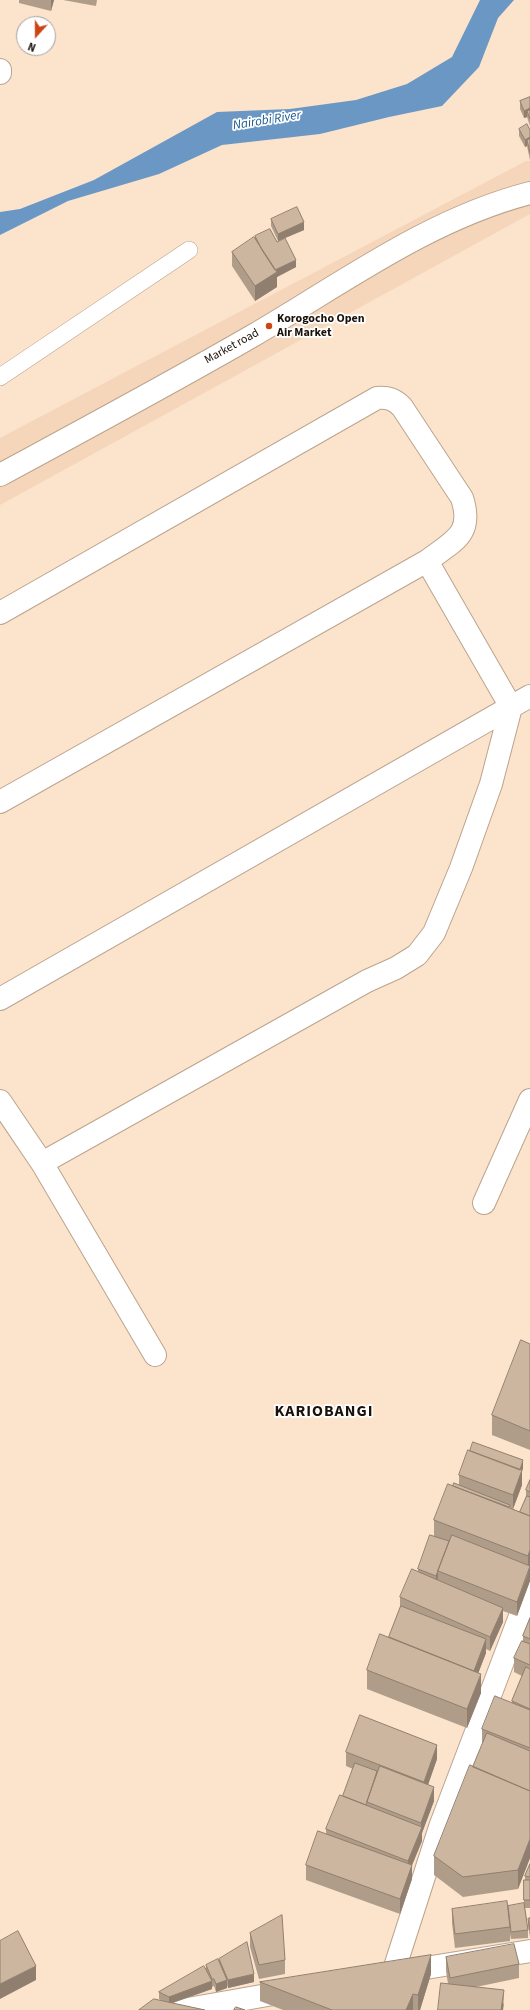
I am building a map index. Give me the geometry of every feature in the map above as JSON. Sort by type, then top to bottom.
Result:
[{"type":"street","name":"Market road","points":[[0,475],[254,335],[399,248],[444,224],[499,201],[530,194]]},
{"type":"street","points":[[0,613],[377,398],[386,397],[395,400],[402,407],[462,498],[466,512],[466,524],[460,534],[427,561],[0,802]]},
{"type":"street","points":[[42,1163],[367,981],[396,968],[417,955],[434,932],[461,868],[491,784],[511,707],[427,561]]},
{"type":"street","points":[[0,1000],[530,696]]},
{"type":"street","points":[[484,1203],[530,1100]]},
{"type":"street","points":[[0,1101],[42,1163],[155,1355]]},
{"type":"street","points":[[394,1973],[440,1827],[530,1590]]},
{"type":"street","points":[[371,1977],[530,1951]]},
{"type":"street","points":[[182,2010],[219,2007],[310,1988]]},
{"type":"lane","points":[[0,378],[189,250]]},
{"type":"shaded area","name":"Korogocho Open Air Market","points":[[526,161],[530,161],[530,214],[0,505],[0,438]]},
{"type":"water","name":"Nairobi River","points":[[480,0],[514,0],[498,18],[479,67],[442,106],[320,134],[222,145],[159,174],[68,201],[0,235],[0,212],[20,209],[94,180],[217,112],[290,109],[356,100],[407,84],[452,57]]},
{"type":"building","points":[[530,97],[530,108],[524,111],[520,101]]},
{"type":"building","points":[[530,110],[530,119],[527,111]]},
{"type":"building","points":[[527,124],[530,130],[530,137],[525,140],[519,129]]},
{"type":"building","points":[[530,139],[530,153],[527,140]]},
{"type":"building","points":[[297,207],[304,222],[278,234],[271,219]]},
{"type":"building","points":[[270,229],[277,242],[285,238],[296,260],[275,270],[255,236]]},
{"type":"building","points":[[254,237],[277,272],[255,286],[232,252]]},
{"type":"building","points":[[521,1340],[530,1344],[530,1431],[492,1415]]},
{"type":"building","points":[[473,1442],[523,1460],[520,1470],[470,1451]]},
{"type":"building","points":[[468,1450],[522,1470],[513,1495],[459,1475]]},
{"type":"building","points":[[530,1480],[530,1492],[526,1490]]},
{"type":"building","points":[[454,1483],[510,1505],[509,1507],[453,1486]]},
{"type":"building","points":[[448,1484],[530,1516],[530,1550],[528,1556],[434,1520]]},
{"type":"building","points":[[527,1496],[530,1497],[530,1516],[520,1512]]},
{"type":"building","points":[[430,1535],[449,1541],[436,1576],[418,1569]]},
{"type":"building","points":[[452,1535],[530,1566],[517,1602],[438,1571]]},
{"type":"building","points":[[412,1569],[503,1608],[490,1637],[400,1597]]},
{"type":"building","points":[[401,1606],[486,1639],[474,1671],[389,1637]]},
{"type":"building","points":[[530,1618],[530,1639],[523,1636]]},
{"type":"building","points":[[380,1634],[481,1674],[467,1709],[367,1670]]},
{"type":"building","points":[[522,1641],[530,1644],[530,1665],[514,1658]]},
{"type":"building","points":[[526,1667],[530,1669],[530,1709],[512,1701]]},
{"type":"building","points":[[495,1696],[530,1710],[530,1748],[482,1729]]},
{"type":"building","points":[[360,1715],[437,1745],[424,1782],[346,1752]]},
{"type":"building","points":[[487,1733],[530,1751],[530,1791],[473,1767]]},
{"type":"building","points":[[355,1763],[377,1771],[366,1805],[343,1796]]},
{"type":"building","points":[[470,1765],[530,1791],[530,1839],[518,1870],[463,1877],[434,1856]]},
{"type":"building","points":[[380,1766],[434,1787],[421,1823],[367,1802]]},
{"type":"building","points":[[340,1795],[422,1827],[408,1861],[326,1829]]},
{"type":"building","points":[[318,1831],[412,1865],[400,1899],[306,1865]]},
{"type":"building","points":[[530,1864],[530,1877],[525,1876]]},
{"type":"building","points":[[524,1880],[530,1880],[530,1900],[524,1900]]},
{"type":"building","points":[[507,1901],[510,1927],[455,1934],[452,1909]]},
{"type":"building","points":[[524,1903],[528,1930],[511,1932],[508,1906]]},
{"type":"building","points":[[282,1915],[285,1960],[259,1965],[250,1933]]},
{"type":"building","points":[[530,1918],[530,1930],[528,1919]]},
{"type":"building","points":[[18,1931],[36,1966],[0,1984],[0,1941]]},
{"type":"building","points":[[247,1942],[254,1974],[228,1980],[219,1959]]},
{"type":"building","points":[[514,1944],[519,1964],[450,1978],[446,1957]]},
{"type":"building","points":[[431,1955],[418,1995],[413,1994],[406,2010],[332,2010],[260,1982]]},
{"type":"building","points":[[218,1959],[227,1980],[216,1984],[214,1979],[212,1979],[206,1965]]},
{"type":"building","points":[[204,1966],[212,1981],[169,1997],[159,1992]]},
{"type":"building","points":[[441,1983],[504,1990],[501,2010],[438,2010]]},
{"type":"building","points":[[154,1999],[205,2010],[139,2010]]},
{"type":"building","points":[[236,2007],[245,2010],[234,2010]]},
{"type":"place","name":"Korogocho Open Air Market","points":[[269,326]]},
{"type":"district","name":"KARIOBANGI","points":[[324,1412]]}]
